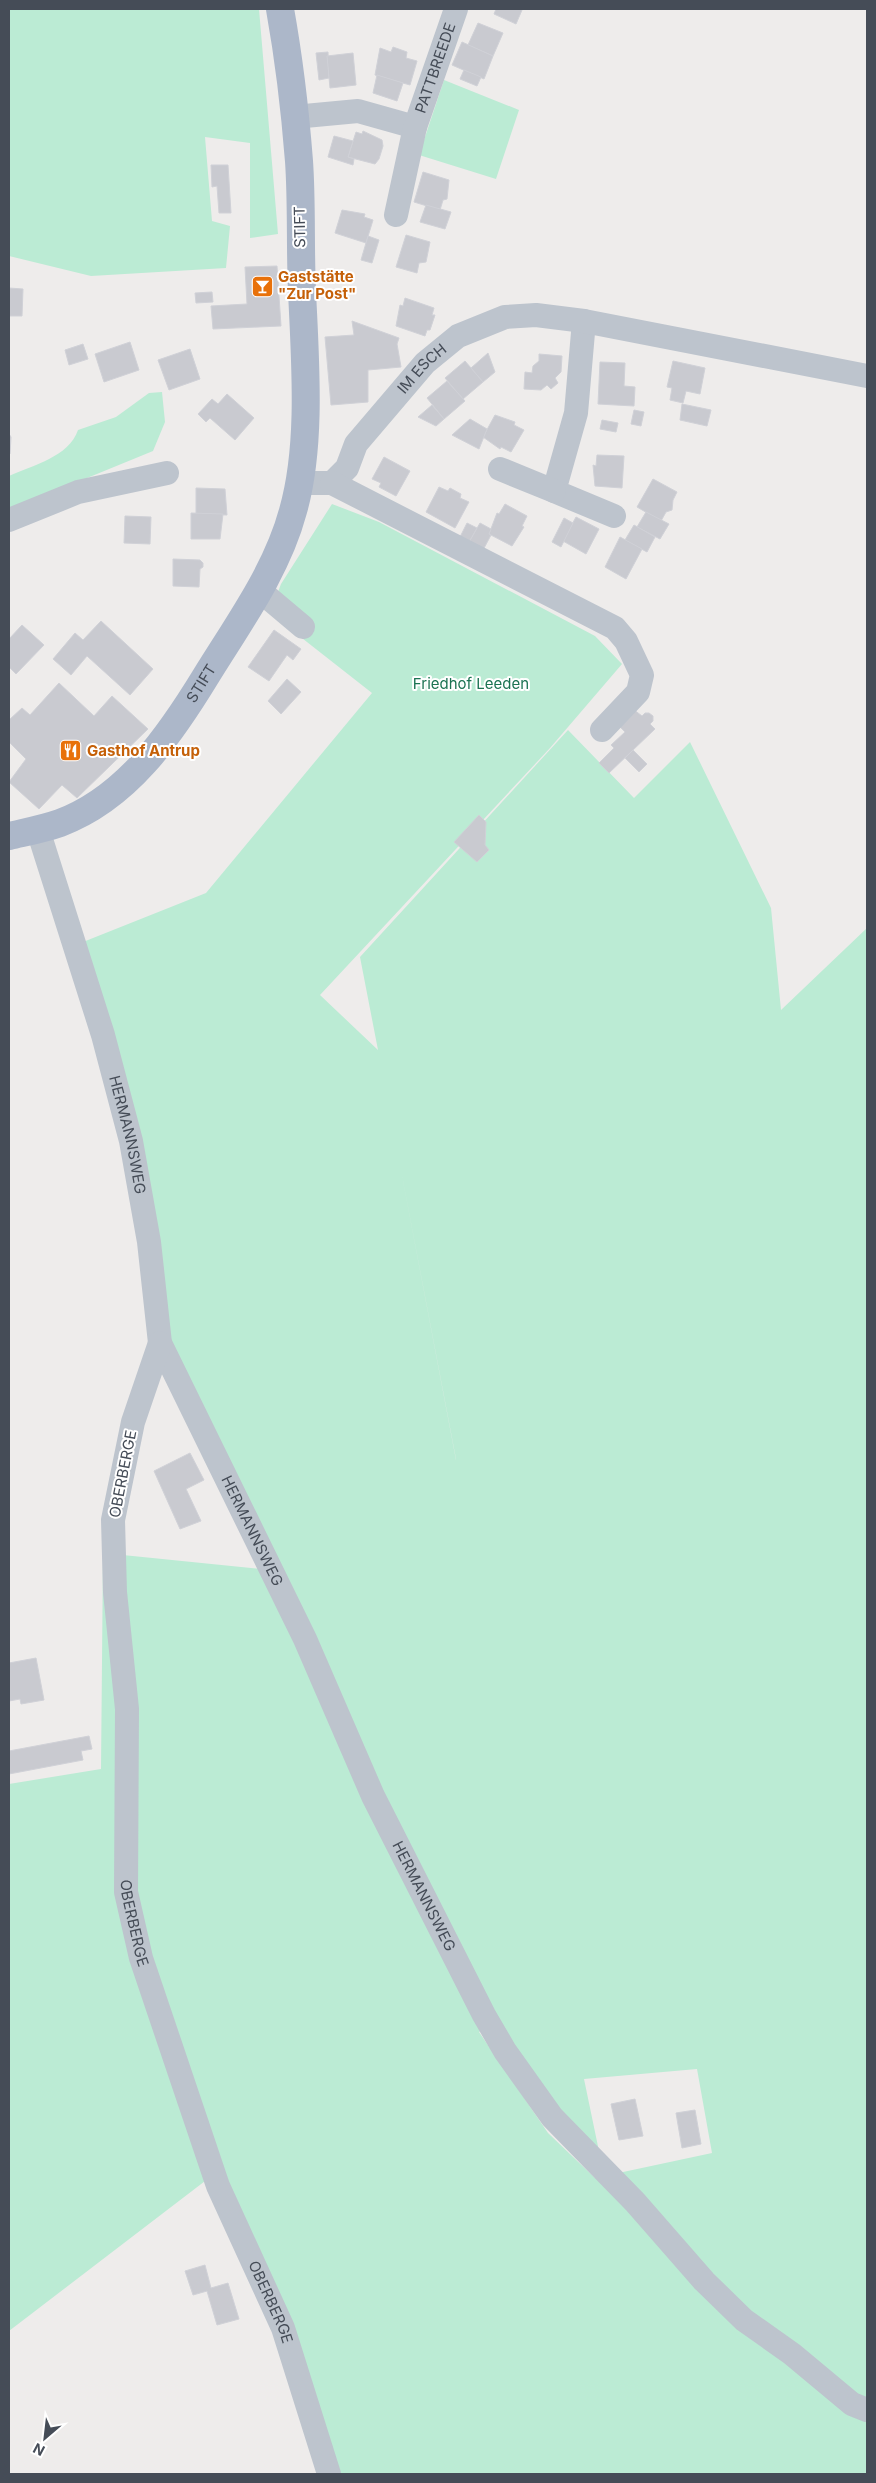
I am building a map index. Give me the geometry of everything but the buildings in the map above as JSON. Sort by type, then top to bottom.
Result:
[{"type":"main road","name":"STIFT","points":[[9,836],[38,830],[86,810],[113,793],[134,775],[174,726],[259,590],[293,512],[300,480],[305,360],[299,162],[291,73],[280,9]]},
{"type":"street","name":"PATTBREEDE","points":[[396,215],[415,127],[456,9]]},
{"type":"street","name":"PATTBREEDE","points":[[294,117],[358,111],[415,127]]},
{"type":"street","name":"IM ESCH","points":[[332,483],[347,468],[356,444],[425,363],[458,336],[505,317],[536,315],[584,320],[867,376]]},
{"type":"street","points":[[554,492],[576,413],[584,320]]},
{"type":"street","points":[[500,469],[614,516]]},
{"type":"street","points":[[9,520],[78,492],[167,473]]},
{"type":"street","points":[[300,480],[332,483],[615,628],[626,641],[642,675],[638,692],[602,730]]},
{"type":"street","points":[[259,590],[303,627]]},
{"type":"street","name":"HERMANNSWEG","points":[[38,830],[103,1035],[131,1141],[149,1242],[160,1343],[305,1639],[374,1796],[484,2015],[505,2051],[552,2117],[606,2173],[704,2281],[744,2320],[792,2354],[852,2404],[867,2410]]},
{"type":"street","name":"OBERBERGE","points":[[160,1343],[133,1422],[113,1520],[115,1592],[127,1708],[126,1892],[141,1958],[218,2186],[283,2328],[329,2474]]},
{"type":"green space","points":[[9,9],[259,9],[278,234],[250,238],[250,143],[205,137],[212,221],[230,226],[226,268],[91,276],[9,256]]},
{"type":"green space","points":[[444,80],[519,110],[496,179],[419,155]]},
{"type":"green space","points":[[162,392],[165,422],[153,451],[9,510],[9,476],[59,454],[67,447],[78,430],[116,417],[149,393]]},
{"type":"green space","name":"Friedhof Leeden","points":[[332,504],[379,522],[595,636],[622,664],[550,748],[320,995],[378,1050],[360,957],[568,730],[634,798],[690,742],[771,908],[781,1010],[867,928],[867,2474],[334,2474],[209,2178],[9,2331],[9,1784],[101,1769],[103,1553],[261,1569],[171,1341],[83,942],[206,893],[372,693],[270,613],[281,584]],"holes":[[[396,1144],[456,1459],[456,1460]],[[493,2024],[563,2121],[600,2156],[584,2079],[697,2069],[712,2153],[595,2178],[548,2133],[479,2032]]]},
{"type":"place","name":"Gaststätte \"Zur Post\"","points":[[262,286]]},
{"type":"place","name":"Gasthof Antrup","points":[[71,751]]}]
